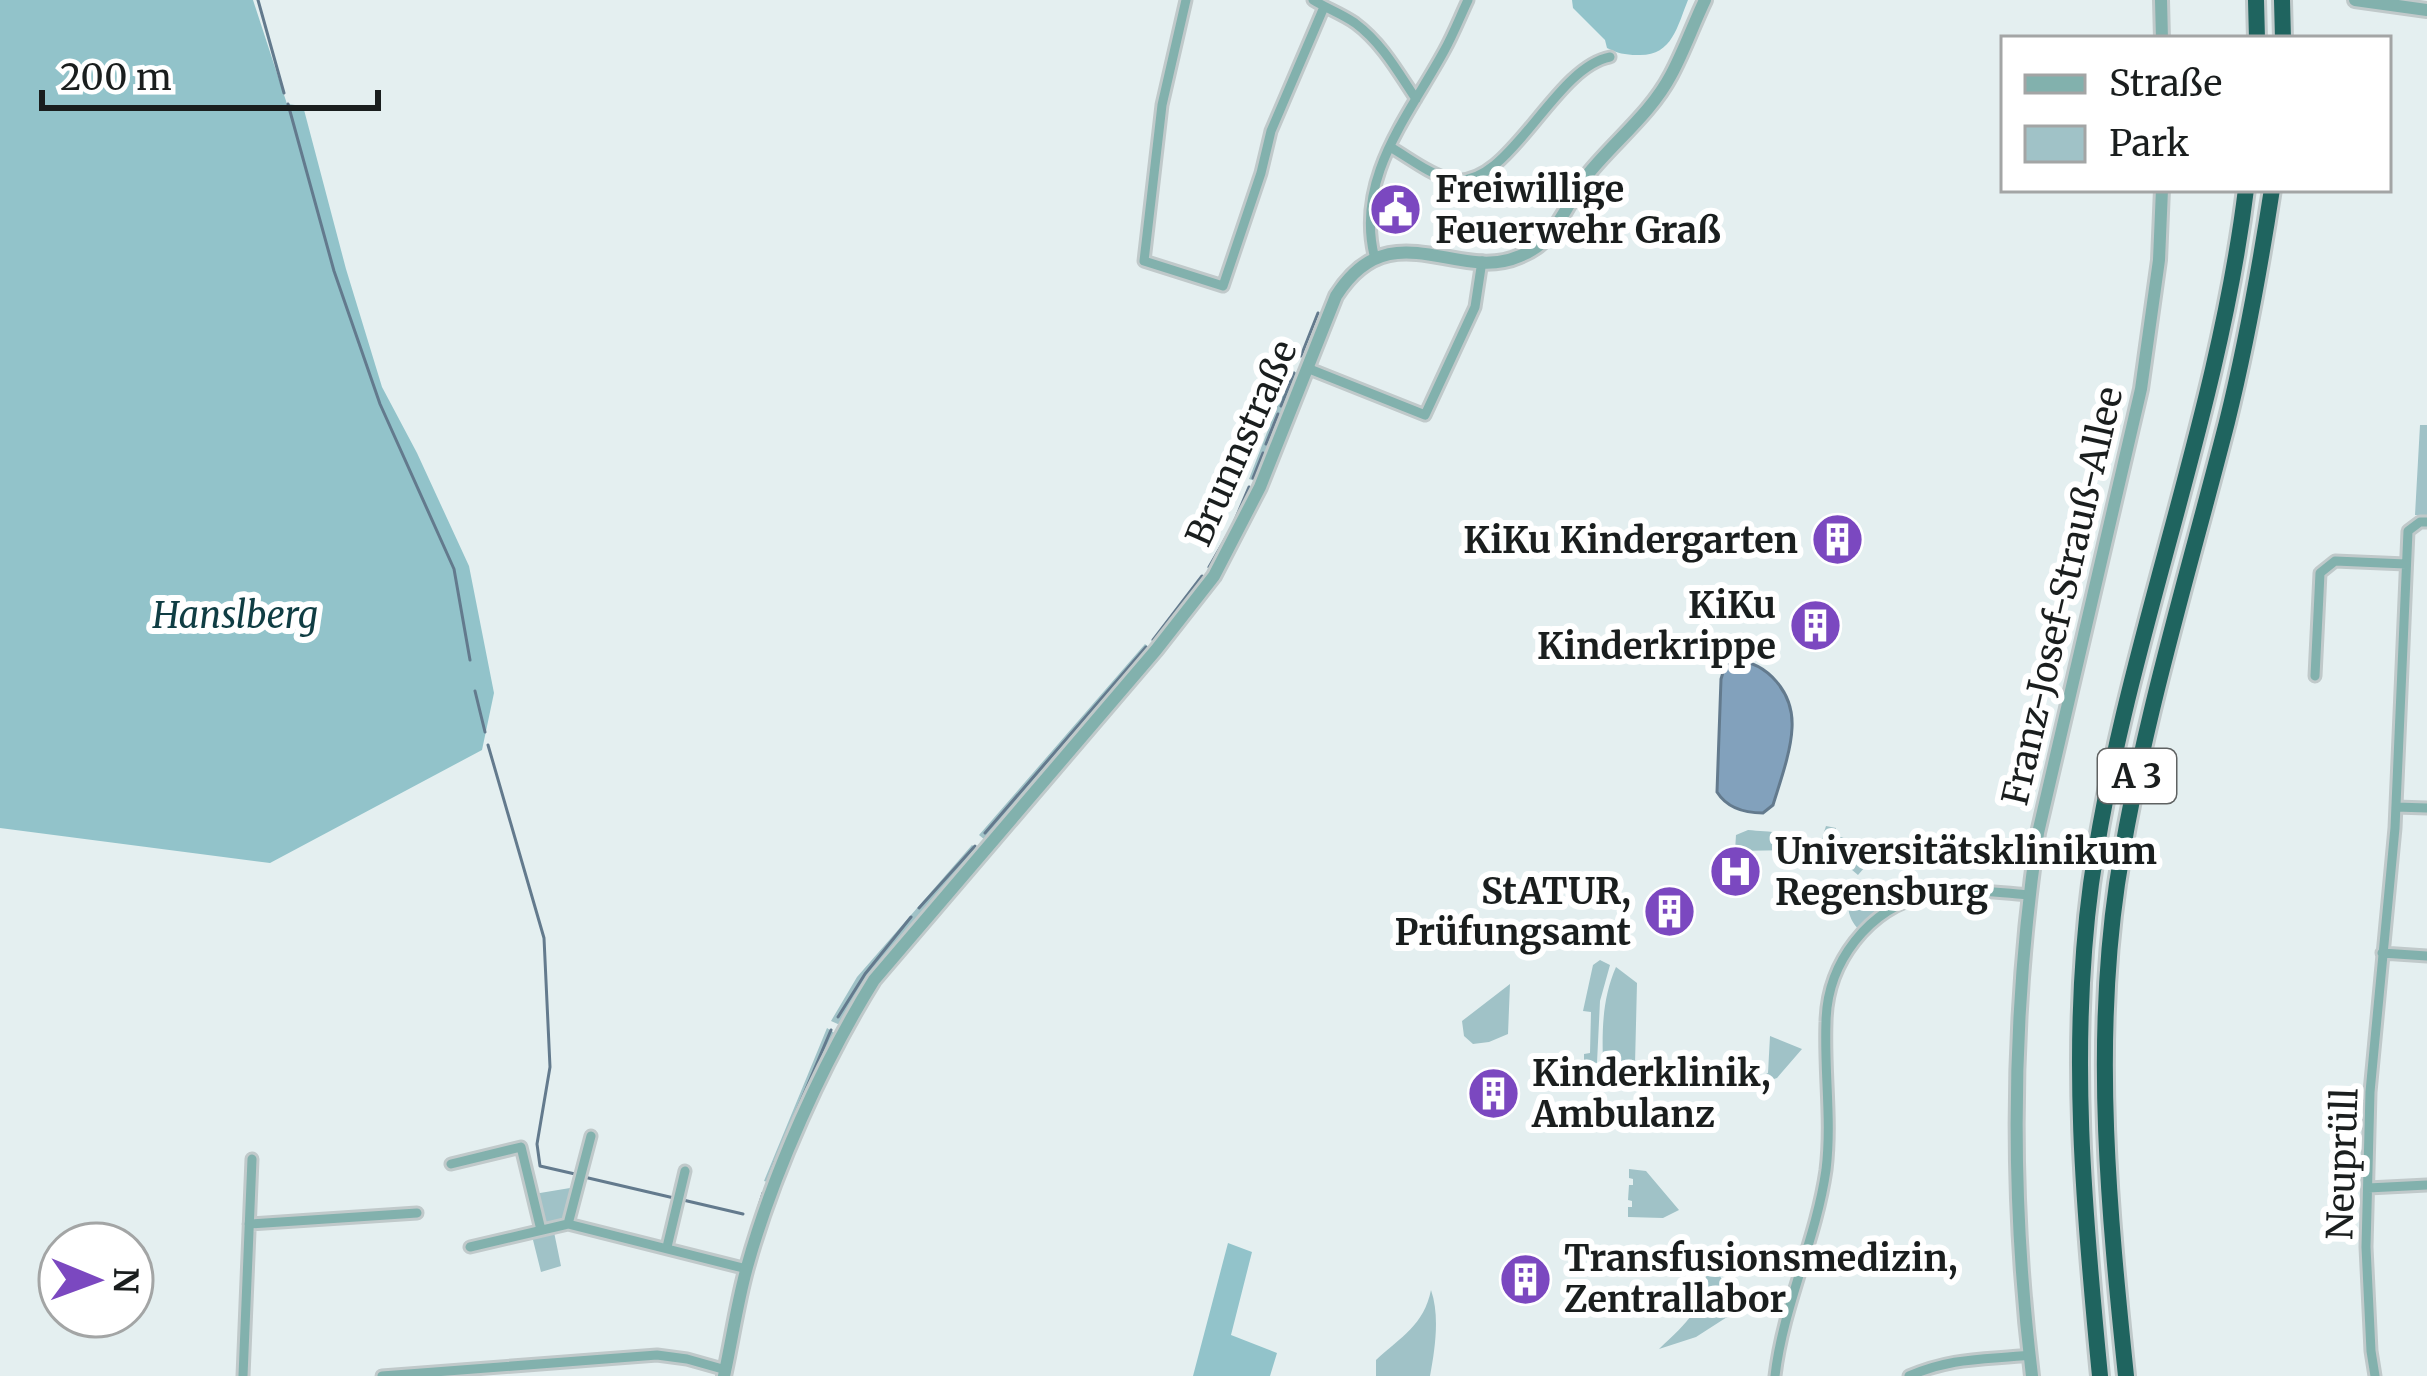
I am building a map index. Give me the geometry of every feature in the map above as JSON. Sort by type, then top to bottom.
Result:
[{"type":"highway","points":[[2256,0],[2257,36]]},
{"type":"highway","points":[[2282,0],[2283,36]]},
{"type":"highway","name":"A 3","points":[[2101,1376],[2081,1132],[2082,987],[2092,884],[2125,708],[2215,360],[2246,192]]},
{"type":"highway","name":"A 3","points":[[2126,1376],[2106,1131],[2106,1030],[2114,917],[2146,734],[2236,382],[2272,192]]},
{"type":"street","points":[[1186,0],[1162,105],[1144,261],[1223,286],[1271,131],[1324,7]]},
{"type":"street","points":[[1312,0],[1352,21],[1372,38],[1416,99]]},
{"type":"street","points":[[1468,0],[1375,184],[1368,224],[1375,259],[1394,253],[1481,261],[1514,259],[1538,245],[1588,175],[1671,76],[1705,0]]},
{"type":"street","points":[[2161,0],[2162,36]]},
{"type":"street","points":[[2355,0],[2427,10]]},
{"type":"street","points":[[1390,147],[1446,178],[1476,177],[1504,156],[1547,105],[1592,63],[1610,56]]},
{"type":"street","name":"Franz-Josef-Strauß-Allee","points":[[2032,1376],[2018,1235],[2014,1130],[2028,895],[2038,833],[2141,389],[2159,260],[2162,192]]},
{"type":"street","name":"Brunnstraße","points":[[725,1373],[742,1267],[843,1030],[874,980],[1214,576],[1260,487],[1336,296],[1353,273],[1375,259]]},
{"type":"street","points":[[1307,368],[1425,416],[1475,307],[1481,261]]},
{"type":"street","name":"Neuprüll","points":[[2375,1376],[2366,1246],[2370,1092],[2396,807],[2408,531],[2420,521],[2427,522]]},
{"type":"street","points":[[2315,676],[2320,573],[2335,561],[2406,564]]},
{"type":"street","points":[[2396,807],[2427,808]]},
{"type":"street","points":[[1775,1376],[1823,1183],[1829,1116],[1826,1021],[1832,983],[1845,954],[1871,924],[1908,900],[1962,891],[2028,895]]},
{"type":"street","points":[[2382,953],[2427,956]]},
{"type":"street","points":[[568,1224],[591,1136]]},
{"type":"street","points":[[451,1164],[520,1148],[541,1230]]},
{"type":"street","points":[[243,1376],[252,1159]]},
{"type":"street","points":[[668,1247],[686,1171]]},
{"type":"street","points":[[2368,1188],[2427,1185]]},
{"type":"street","points":[[249,1224],[417,1213]]},
{"type":"street","points":[[470,1247],[568,1224],[742,1267]]},
{"type":"street","points":[[382,1376],[548,1370],[657,1355],[687,1359],[725,1373]]},
{"type":"street","points":[[1909,1376],[1960,1359],[2030,1355]]},
{"type":"green space","name":"Hanslberg","points":[[0,0],[253,0],[287,104],[303,106],[382,387],[469,566],[494,693],[482,750],[270,863],[0,828]]},
{"type":"green space","points":[[1572,0],[1688,0],[1666,46],[1637,55],[1607,48],[1605,40],[1573,8]]},
{"type":"green space","points":[[1290,373],[1299,375],[1259,480],[1249,479]]},
{"type":"green space","points":[[2420,425],[2427,425],[2427,516],[2415,515]]},
{"type":"green space","points":[[1145,644],[1152,650],[985,840],[979,835]]},
{"type":"green space","points":[[1826,826],[1836,828],[1836,835],[1846,839],[1841,861],[1819,847]]},
{"type":"green space","points":[[1748,830],[1784,835],[1800,847],[1735,851],[1736,835]]},
{"type":"green space","points":[[1851,840],[1874,847],[1871,860],[1858,875],[1845,864]]},
{"type":"green space","points":[[972,845],[978,850],[874,973],[840,1025],[831,1021],[857,977]]},
{"type":"green space","points":[[1854,890],[1876,910],[1860,931],[1849,911]]},
{"type":"green space","points":[[1600,960],[1610,965],[1600,1001],[1597,1063],[1584,1060],[1584,1054],[1590,1053],[1591,1012],[1583,1011],[1593,965]]},
{"type":"green space","points":[[1616,967],[1637,983],[1635,1065],[1603,1064],[1605,1003]]},
{"type":"green space","points":[[1510,984],[1508,1034],[1473,1044],[1464,1036],[1462,1021]]},
{"type":"green space","points":[[827,1028],[836,1034],[771,1183],[764,1181]]},
{"type":"green space","points":[[1770,1036],[1802,1049],[1777,1078],[1750,1087],[1768,1073]]},
{"type":"green space","points":[[1629,1169],[1646,1171],[1679,1210],[1663,1218],[1628,1217],[1628,1207],[1632,1207],[1629,1185],[1633,1185]]},
{"type":"green space","points":[[576,1187],[566,1223],[542,1228],[534,1194]]},
{"type":"green space","points":[[554,1232],[561,1266],[541,1272],[532,1236]]},
{"type":"green space","points":[[1228,1243],[1252,1252],[1231,1335],[1277,1353],[1270,1376],[1193,1376]]},
{"type":"green space","points":[[1711,1259],[1738,1310],[1696,1337],[1659,1349],[1694,1311]]},
{"type":"green space","points":[[1431,1290],[1436,1322],[1430,1376],[1376,1376],[1376,1360],[1417,1321]]},
{"type":"shaded area","points":[[1734,660],[1768,673],[1789,703],[1791,737],[1785,767],[1773,805],[1763,813],[1737,808],[1717,792],[1721,679],[1725,666]]},
{"type":"waterway","points":[[258,0],[284,93]]},
{"type":"waterway","points":[[288,104],[334,271],[380,404],[454,569],[470,660]]},
{"type":"waterway","points":[[1301,356],[1318,313]]},
{"type":"waterway","points":[[1281,406],[1294,373]]},
{"type":"waterway","points":[[1266,444],[1278,414]]},
{"type":"waterway","points":[[1253,478],[1263,453]]},
{"type":"waterway","points":[[1235,520],[1249,487]]},
{"type":"waterway","points":[[1209,567],[1231,529]]},
{"type":"waterway","points":[[1153,640],[1202,576]]},
{"type":"waterway","points":[[985,833],[1146,647]]},
{"type":"waterway","points":[[475,691],[485,732]]},
{"type":"waterway","points":[[488,745],[544,938],[550,1067],[537,1144],[540,1166],[575,1174]]},
{"type":"waterway","points":[[919,908],[975,846]]},
{"type":"waterway","points":[[838,1017],[911,917]]},
{"type":"waterway","points":[[779,1153],[831,1030]]},
{"type":"waterway","points":[[768,1181],[775,1162]]},
{"type":"waterway","points":[[584,1177],[674,1198]]},
{"type":"waterway","points":[[742,1261],[763,1193]]},
{"type":"waterway","points":[[683,1200],[743,1214]]},
{"type":"place","name":"Freiwillige Feuerwehr Graß","points":[[1396,210]]},
{"type":"place","name":"KiKu Kindergarten","points":[[1837,540]]},
{"type":"place","name":"KiKu Kinderkrippe","points":[[1815,626]]},
{"type":"place","name":"Universitätsklinikum Regensburg","points":[[1736,872]]},
{"type":"place","name":"StATUR, Prüfungsamt","points":[[1670,912]]},
{"type":"place","name":"Kinderklinik, Ambulanz","points":[[1493,1094]]},
{"type":"place","name":"Transfusionsmedizin, Zentrallabor","points":[[1525,1279]]}]
